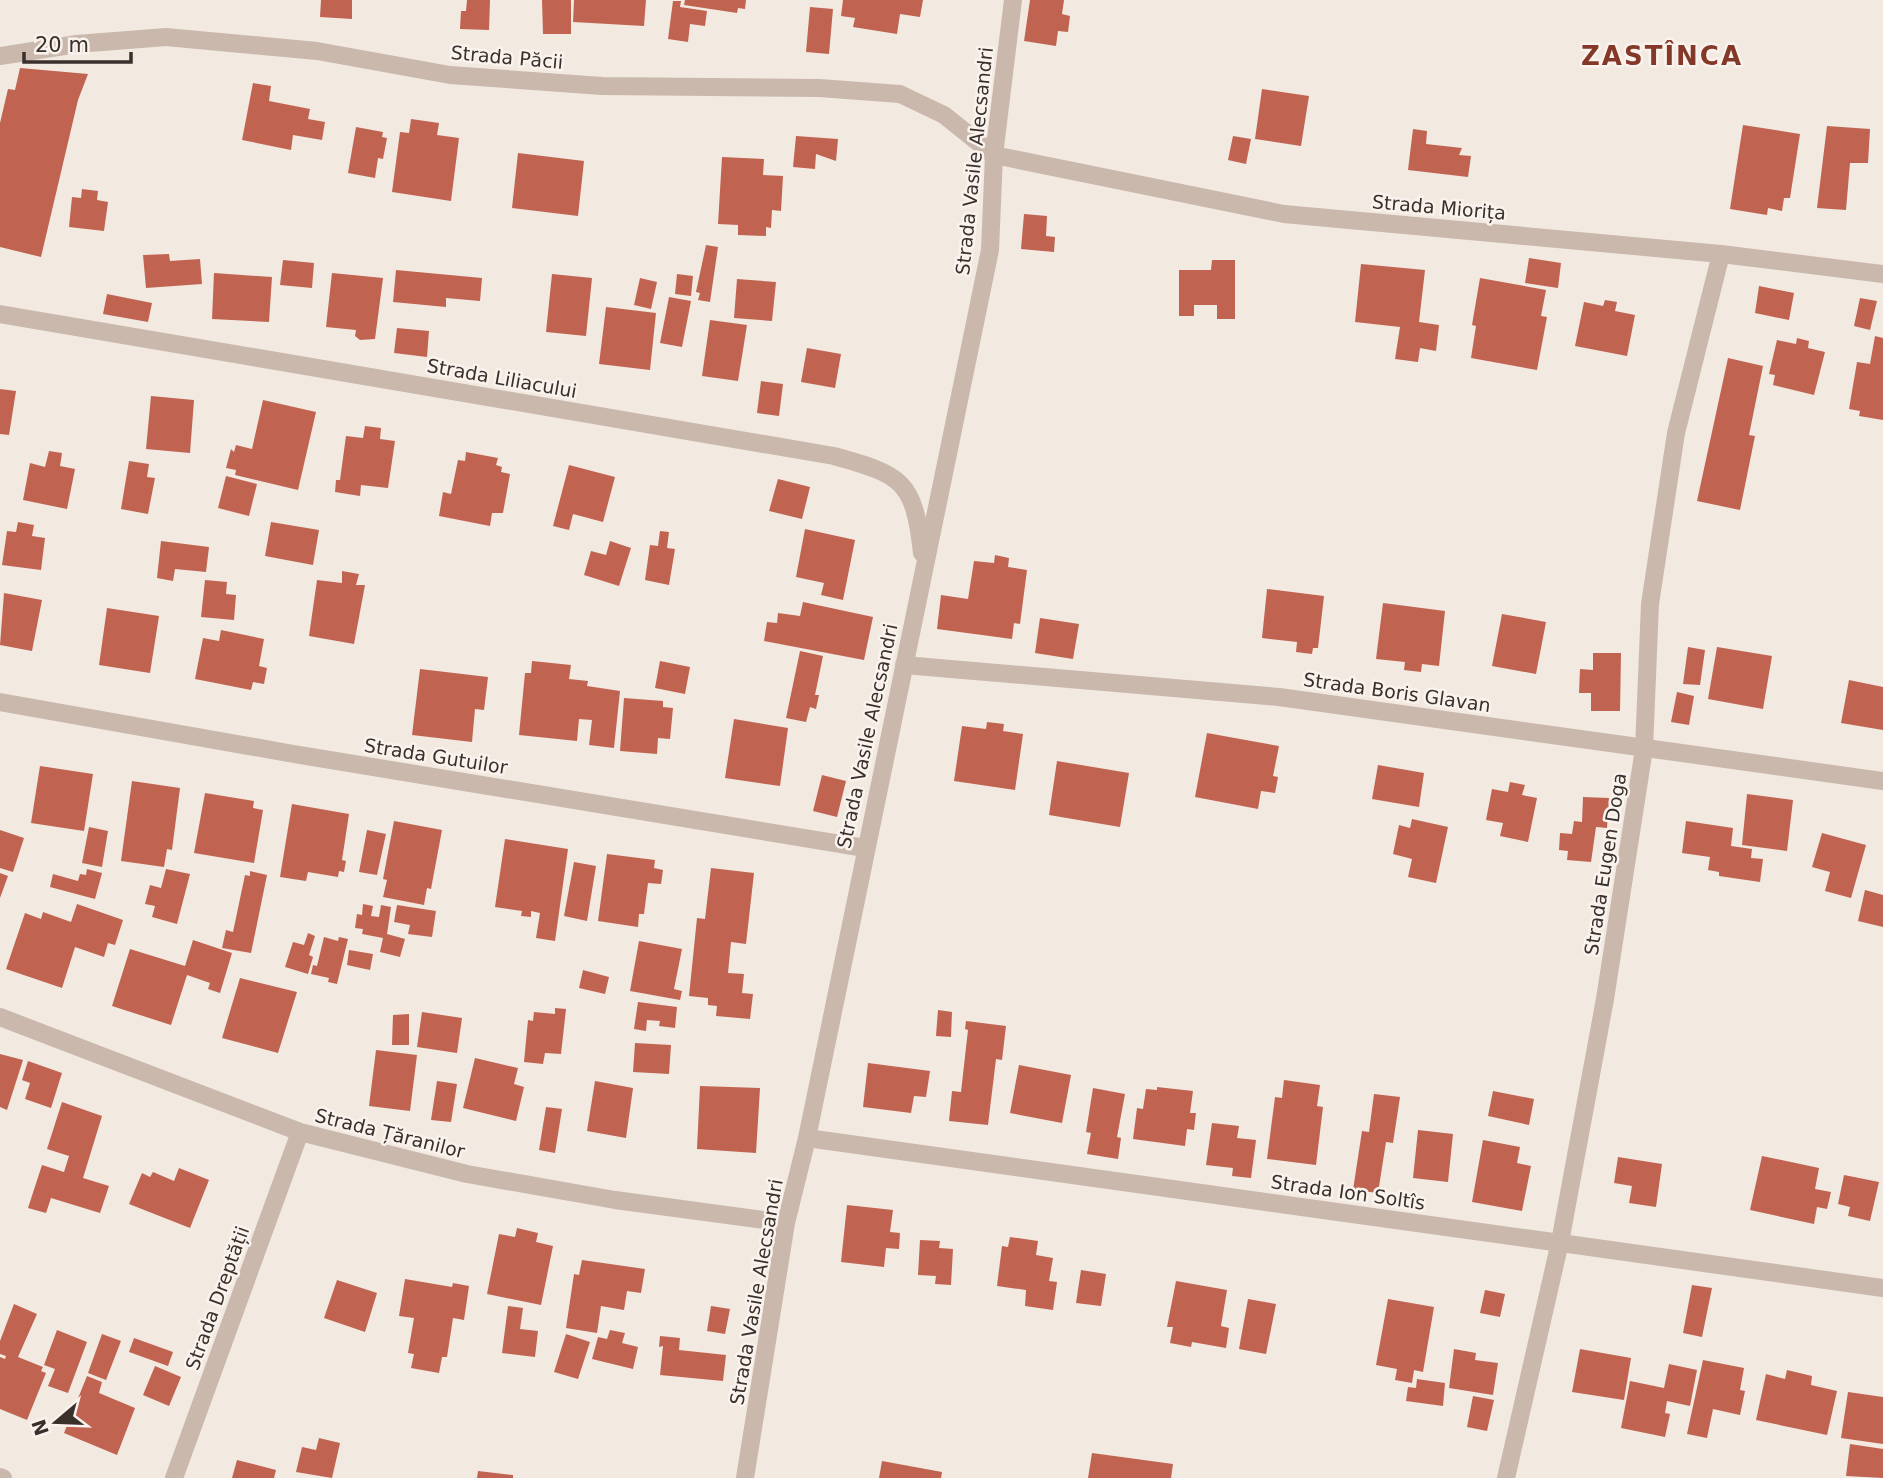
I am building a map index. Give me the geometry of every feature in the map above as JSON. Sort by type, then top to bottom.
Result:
[{"type":"street","name":"Strada Vasile Alecsandri","points":[[746,1478],[786,1223],[807,1138],[990,250],[995,155],[1013,0]]},
{"type":"street","name":"Strada Păcii","points":[[0,56],[77,44],[166,37],[317,51],[450,75],[603,86],[819,88],[900,94],[944,115],[995,155]]},
{"type":"street","name":"Strada Miorița","points":[[995,155],[1284,214],[1720,254],[1883,274]]},
{"type":"street","name":"Strada Eugen Doga","points":[[1506,1478],[1560,1242],[1605,999],[1644,749],[1650,604],[1674,446],[1720,254]]},
{"type":"street","name":"Strada Liliacului","points":[[0,314],[834,456],[877,468],[904,486],[918,516],[924,570]]},
{"type":"street","name":"Strada Boris Glavan","points":[[904,665],[1279,696],[1883,781]]},
{"type":"street","name":"Strada Gutuilor","points":[[0,702],[288,754],[865,848]]},
{"type":"street","name":"Strada Țăranilor","points":[[0,1017],[300,1132],[467,1174],[615,1200],[786,1223]]},
{"type":"street","name":"Strada Dreptății","points":[[174,1478],[300,1132]]},
{"type":"street","name":"Strada Ion Soltîs","points":[[807,1138],[1883,1288]]},
{"type":"building","points":[[321,0],[352,0],[352,19],[320,17]]},
{"type":"building","points":[[467,0],[490,0],[489,30],[460,29],[461,11],[466,11]]},
{"type":"building","points":[[542,0],[571,0],[571,34],[543,34]]},
{"type":"building","points":[[574,0],[646,0],[644,26],[573,22]]},
{"type":"building","points":[[685,0],[746,0],[745,9],[738,8],[737,13],[684,5]]},
{"type":"building","points":[[843,0],[923,0],[920,17],[900,14],[897,34],[853,27],[855,18],[841,16]]},
{"type":"building","points":[[1030,0],[1064,0],[1062,14],[1070,16],[1068,32],[1058,31],[1056,46],[1024,41]]},
{"type":"building","points":[[673,1],[681,1],[680,7],[707,11],[705,26],[690,24],[688,42],[668,39]]},
{"type":"building","points":[[810,7],[833,9],[829,54],[806,52]]},
{"type":"building","points":[[20,68],[88,74],[78,100],[41,257],[0,247],[0,123],[8,89],[15,90]]},
{"type":"building","points":[[253,83],[271,86],[269,101],[310,109],[308,119],[325,122],[322,140],[293,135],[291,150],[242,140]]},
{"type":"building","points":[[1262,89],[1309,96],[1301,146],[1255,139]]},
{"type":"building","points":[[411,119],[439,123],[437,135],[459,138],[451,201],[392,192],[400,132],[409,133]]},
{"type":"building","points":[[1743,125],[1800,134],[1790,198],[1784,198],[1782,211],[1768,208],[1767,215],[1730,209]]},
{"type":"building","points":[[1827,126],[1870,129],[1868,163],[1850,163],[1846,210],[1817,208]]},
{"type":"building","points":[[356,127],[383,132],[382,137],[387,138],[383,159],[378,158],[375,178],[348,173]]},
{"type":"building","points":[[1413,129],[1427,131],[1426,144],[1462,148],[1459,155],[1471,156],[1468,177],[1408,170]]},
{"type":"building","points":[[796,136],[838,139],[836,161],[816,154],[815,169],[793,167]]},
{"type":"building","points":[[1233,136],[1251,139],[1246,164],[1228,160]]},
{"type":"building","points":[[518,153],[584,161],[578,216],[512,208]]},
{"type":"building","points":[[722,157],[764,159],[763,175],[783,176],[781,211],[772,210],[771,228],[766,227],[766,236],[738,235],[738,225],[718,224]]},
{"type":"building","points":[[82,189],[98,191],[97,200],[108,202],[104,231],[69,227],[72,197],[81,198]]},
{"type":"building","points":[[1024,214],[1047,216],[1046,236],[1055,237],[1054,252],[1021,249]]},
{"type":"building","points":[[706,245],[718,247],[710,302],[698,300],[700,293],[696,292]]},
{"type":"building","points":[[169,254],[170,261],[200,259],[202,284],[146,288],[143,255]]},
{"type":"building","points":[[1529,258],[1561,263],[1558,288],[1525,283]]},
{"type":"building","points":[[283,260],[314,263],[312,288],[280,285]]},
{"type":"building","points":[[1212,260],[1235,260],[1235,319],[1217,319],[1217,305],[1194,305],[1194,316],[1179,316],[1179,270],[1211,270]]},
{"type":"building","points":[[1361,264],[1425,270],[1419,322],[1439,325],[1436,351],[1420,348],[1418,362],[1395,359],[1400,327],[1355,322]]},
{"type":"building","points":[[396,270],[482,278],[480,301],[446,298],[446,307],[393,302]]},
{"type":"building","points":[[214,273],[272,277],[269,322],[212,319]]},
{"type":"building","points":[[332,273],[383,278],[375,339],[360,340],[355,336],[356,330],[326,327]]},
{"type":"building","points":[[552,274],[592,278],[586,336],[546,332]]},
{"type":"building","points":[[677,274],[693,276],[691,296],[675,294]]},
{"type":"building","points":[[640,278],[657,282],[651,309],[634,305]]},
{"type":"building","points":[[1480,278],[1546,290],[1541,316],[1547,317],[1537,370],[1471,358],[1476,326],[1472,325]]},
{"type":"building","points":[[737,279],[776,282],[772,321],[734,318]]},
{"type":"building","points":[[1759,286],[1794,293],[1789,320],[1755,313]]},
{"type":"building","points":[[107,294],[152,303],[148,322],[103,314]]},
{"type":"building","points":[[669,297],[691,301],[682,347],[660,343]]},
{"type":"building","points":[[1860,298],[1877,301],[1870,330],[1854,326]]},
{"type":"building","points":[[1605,300],[1617,302],[1615,311],[1635,315],[1627,356],[1575,346],[1584,302],[1603,306]]},
{"type":"building","points":[[606,307],[656,313],[650,370],[599,364]]},
{"type":"building","points":[[710,320],[747,325],[738,381],[702,376]]},
{"type":"building","points":[[397,328],[429,331],[427,357],[394,353]]},
{"type":"building","points":[[1875,336],[1883,338],[1883,420],[1859,416],[1860,411],[1849,409],[1857,362],[1870,364]]},
{"type":"building","points":[[1797,338],[1809,341],[1808,348],[1825,352],[1814,395],[1773,385],[1775,375],[1769,374],[1777,340],[1796,344]]},
{"type":"building","points":[[807,348],[841,354],[835,388],[801,382]]},
{"type":"building","points":[[1728,358],[1763,366],[1749,435],[1755,436],[1740,510],[1697,501]]},
{"type":"building","points":[[761,381],[783,384],[779,416],[757,413]]},
{"type":"building","points":[[0,389],[16,391],[9,435],[0,434]]},
{"type":"building","points":[[151,396],[194,400],[190,453],[146,449]]},
{"type":"building","points":[[263,400],[316,412],[298,490],[235,475],[236,470],[226,468],[231,449],[234,452],[236,445],[252,449]]},
{"type":"building","points":[[365,426],[381,428],[380,439],[395,441],[388,488],[361,485],[360,496],[335,492],[336,480],[340,480],[346,436],[363,438]]},
{"type":"building","points":[[49,451],[62,453],[60,466],[75,469],[67,509],[23,500],[30,463],[45,467]]},
{"type":"building","points":[[466,452],[498,458],[496,465],[502,467],[501,472],[510,474],[503,513],[492,513],[490,526],[439,516],[443,492],[451,494],[458,460],[465,461]]},
{"type":"building","points":[[129,461],[149,464],[147,477],[155,478],[148,514],[121,509]]},
{"type":"building","points":[[569,465],[615,477],[603,522],[573,514],[569,530],[553,526]]},
{"type":"building","points":[[226,476],[257,484],[249,516],[218,508]]},
{"type":"building","points":[[778,479],[810,487],[802,519],[769,511]]},
{"type":"building","points":[[18,522],[34,525],[32,536],[45,538],[41,570],[2,565],[7,531],[16,532]]},
{"type":"building","points":[[271,522],[319,530],[313,565],[265,556]]},
{"type":"building","points":[[805,529],[855,540],[843,600],[821,595],[824,583],[796,577]]},
{"type":"building","points":[[660,531],[669,532],[667,548],[675,549],[669,585],[645,580],[650,545],[658,546]]},
{"type":"building","points":[[161,541],[209,547],[206,572],[175,569],[173,581],[157,578]]},
{"type":"building","points":[[610,541],[631,548],[619,586],[584,575],[591,551],[606,555]]},
{"type":"building","points":[[995,555],[1009,558],[1008,567],[1027,570],[1020,624],[1014,623],[1012,639],[937,629],[941,595],[968,599],[974,561],[994,563]]},
{"type":"building","points":[[342,571],[359,574],[356,585],[365,585],[354,644],[309,636],[317,580],[342,583]]},
{"type":"building","points":[[205,580],[227,582],[226,594],[236,595],[234,620],[201,617]]},
{"type":"building","points":[[1267,589],[1324,596],[1318,648],[1313,648],[1312,654],[1296,652],[1297,642],[1262,638]]},
{"type":"building","points":[[4,593],[42,600],[32,651],[0,645]]},
{"type":"building","points":[[803,602],[873,617],[864,660],[764,641],[767,622],[777,623],[778,613],[800,616]]},
{"type":"building","points":[[1383,603],[1445,611],[1439,666],[1422,664],[1421,672],[1404,670],[1405,662],[1376,659]]},
{"type":"building","points":[[107,608],[159,616],[150,673],[99,665]]},
{"type":"building","points":[[1502,614],[1546,622],[1536,674],[1492,666]]},
{"type":"building","points":[[1040,618],[1079,624],[1073,659],[1035,653]]},
{"type":"building","points":[[221,630],[264,639],[259,666],[267,668],[264,684],[253,682],[251,690],[195,679],[203,638],[219,641]]},
{"type":"building","points":[[1688,647],[1705,650],[1700,685],[1683,684]]},
{"type":"building","points":[[1717,647],[1772,656],[1763,709],[1708,699]]},
{"type":"building","points":[[800,651],[823,656],[815,695],[819,695],[816,709],[810,707],[806,722],[786,718]]},
{"type":"building","points":[[1593,653],[1621,653],[1620,711],[1591,711],[1591,693],[1579,693],[1580,669],[1593,670]]},
{"type":"building","points":[[532,661],[571,665],[569,679],[588,681],[587,686],[620,691],[614,748],[589,745],[592,720],[579,719],[577,741],[519,735],[525,673],[531,673]]},
{"type":"building","points":[[660,661],[690,667],[685,694],[655,688]]},
{"type":"building","points":[[420,669],[488,677],[484,710],[475,709],[472,742],[412,735]]},
{"type":"building","points":[[1849,680],[1883,687],[1883,730],[1841,723]]},
{"type":"building","points":[[1677,692],[1694,696],[1689,725],[1671,722]]},
{"type":"building","points":[[624,698],[663,701],[663,707],[673,708],[670,739],[658,738],[657,754],[620,751]]},
{"type":"building","points":[[734,719],[788,728],[780,786],[725,778]]},
{"type":"building","points":[[987,722],[1004,724],[1003,731],[1023,734],[1015,790],[954,781],[962,726],[986,729]]},
{"type":"building","points":[[1207,733],[1279,746],[1273,776],[1278,777],[1275,793],[1261,791],[1258,809],[1195,797]]},
{"type":"building","points":[[1057,761],[1129,773],[1120,827],[1049,815]]},
{"type":"building","points":[[1378,765],[1424,773],[1419,807],[1372,799]]},
{"type":"building","points":[[40,766],[93,774],[84,831],[31,823]]},
{"type":"building","points":[[822,775],[846,781],[837,817],[813,811]]},
{"type":"building","points":[[132,781],[180,788],[172,850],[167,849],[164,867],[121,861]]},
{"type":"building","points":[[1510,782],[1525,785],[1522,795],[1537,798],[1528,842],[1500,836],[1503,823],[1486,820],[1492,789],[1508,792]]},
{"type":"building","points":[[205,793],[254,801],[253,808],[263,810],[254,863],[194,853]]},
{"type":"building","points":[[1747,794],[1793,800],[1787,851],[1742,845]]},
{"type":"building","points":[[1583,797],[1609,798],[1607,828],[1596,827],[1591,862],[1567,860],[1568,851],[1559,850],[1560,833],[1572,834],[1574,821],[1582,822]]},
{"type":"building","points":[[292,804],[349,814],[342,860],[346,861],[344,872],[339,871],[338,877],[308,872],[306,881],[280,877]]},
{"type":"building","points":[[1412,819],[1448,827],[1436,883],[1408,877],[1412,859],[1393,854],[1399,825],[1410,828]]},
{"type":"building","points":[[394,821],[442,830],[431,889],[427,888],[424,905],[383,897],[387,880],[383,879]]},
{"type":"building","points":[[1686,821],[1733,828],[1731,846],[1752,849],[1751,858],[1763,859],[1760,882],[1719,876],[1719,872],[1708,870],[1710,857],[1682,853]]},
{"type":"building","points":[[89,827],[108,831],[102,867],[82,863]]},
{"type":"building","points":[[0,830],[24,838],[13,872],[0,868]]},
{"type":"building","points":[[367,830],[386,834],[377,875],[359,872]]},
{"type":"building","points":[[1822,833],[1866,845],[1851,898],[1825,891],[1830,872],[1812,867]]},
{"type":"building","points":[[505,839],[568,849],[555,941],[536,938],[540,913],[531,911],[531,917],[521,916],[522,911],[495,907]]},
{"type":"building","points":[[607,854],[655,860],[654,868],[663,870],[661,884],[648,883],[644,914],[639,914],[638,927],[598,921]]},
{"type":"building","points":[[574,862],[596,866],[587,921],[564,916]]},
{"type":"building","points":[[711,868],[754,873],[746,944],[731,942],[728,973],[744,974],[742,993],[753,994],[750,1019],[716,1016],[717,1006],[708,1005],[708,998],[689,996],[697,918],[705,919]]},
{"type":"building","points":[[87,869],[102,873],[95,899],[50,887],[53,874],[78,881],[80,874],[86,875]]},
{"type":"building","points":[[166,869],[190,874],[177,924],[152,917],[155,906],[145,904],[150,885],[161,888]]},
{"type":"building","points":[[250,871],[267,875],[251,953],[222,948],[226,930],[233,932],[245,875],[250,876]]},
{"type":"building","points":[[0,873],[8,876],[0,898]]},
{"type":"building","points":[[1865,890],[1883,895],[1883,927],[1858,921]]},
{"type":"building","points":[[77,904],[123,920],[115,945],[108,943],[104,957],[75,947],[62,988],[6,969],[25,913],[41,919],[43,912],[71,922]]},
{"type":"building","points":[[363,904],[373,906],[371,916],[379,917],[381,905],[391,907],[387,934],[405,939],[400,957],[380,952],[383,938],[362,934],[363,929],[355,928],[357,914],[362,915]]},
{"type":"building","points":[[397,905],[436,911],[432,937],[408,934],[410,925],[394,922]]},
{"type":"building","points":[[308,933],[315,936],[309,955],[313,957],[308,974],[285,967],[293,942],[304,945]]},
{"type":"building","points":[[324,937],[338,941],[339,937],[348,939],[337,984],[328,982],[329,978],[311,974],[313,965],[317,966]]},
{"type":"building","points":[[193,940],[232,953],[220,993],[208,989],[210,983],[187,975],[171,1025],[112,1006],[130,949],[185,966]]},
{"type":"building","points":[[639,941],[682,949],[674,989],[682,991],[680,1000],[630,991]]},
{"type":"building","points":[[349,950],[373,954],[370,970],[347,965]]},
{"type":"building","points":[[583,970],[609,977],[605,994],[579,988]]},
{"type":"building","points":[[240,978],[297,992],[278,1053],[222,1038]]},
{"type":"building","points":[[638,1002],[677,1007],[675,1028],[659,1026],[660,1021],[647,1020],[646,1031],[634,1029]]},
{"type":"building","points":[[555,1008],[566,1009],[561,1054],[545,1053],[543,1064],[524,1062],[528,1020],[533,1021],[534,1012],[555,1014]]},
{"type":"building","points":[[938,1010],[952,1012],[951,1037],[936,1036]]},
{"type":"building","points":[[422,1012],[462,1018],[457,1053],[417,1047]]},
{"type":"building","points":[[409,1014],[409,1045],[392,1045],[393,1015]]},
{"type":"building","points":[[966,1021],[1006,1026],[1002,1060],[996,1059],[988,1125],[949,1121],[952,1091],[961,1092],[968,1030],[965,1029]]},
{"type":"building","points":[[635,1043],[671,1045],[669,1074],[633,1072]]},
{"type":"building","points":[[376,1050],[417,1055],[410,1111],[369,1106]]},
{"type":"building","points":[[0,1054],[23,1060],[7,1110],[0,1107]]},
{"type":"building","points":[[475,1058],[518,1068],[514,1084],[524,1087],[516,1121],[463,1108]]},
{"type":"building","points":[[28,1061],[62,1073],[51,1108],[25,1099],[30,1083],[22,1080]]},
{"type":"building","points":[[868,1063],[930,1071],[926,1097],[914,1096],[911,1113],[863,1107]]},
{"type":"building","points":[[1019,1065],[1071,1075],[1062,1123],[1010,1113]]},
{"type":"building","points":[[1284,1080],[1320,1085],[1317,1106],[1323,1107],[1316,1165],[1267,1159],[1275,1097],[1282,1098]]},
{"type":"building","points":[[437,1081],[457,1084],[451,1122],[431,1120]]},
{"type":"building","points":[[595,1081],[633,1088],[626,1138],[587,1131]]},
{"type":"building","points":[[700,1086],[760,1088],[756,1153],[697,1149]]},
{"type":"building","points":[[1157,1087],[1193,1091],[1190,1113],[1196,1113],[1194,1130],[1187,1129],[1185,1146],[1133,1139],[1137,1108],[1143,1109],[1146,1089],[1157,1090]]},
{"type":"building","points":[[1093,1088],[1125,1094],[1117,1137],[1121,1138],[1118,1159],[1087,1154],[1091,1133],[1086,1132]]},
{"type":"building","points":[[1493,1091],[1534,1099],[1529,1125],[1488,1116]]},
{"type":"building","points":[[1374,1094],[1400,1097],[1393,1143],[1386,1142],[1378,1193],[1353,1190],[1362,1131],[1369,1132]]},
{"type":"building","points":[[62,1102],[102,1116],[83,1178],[109,1186],[100,1213],[51,1198],[46,1213],[28,1208],[42,1165],[64,1172],[69,1156],[47,1149]]},
{"type":"building","points":[[546,1107],[562,1109],[555,1153],[539,1150]]},
{"type":"building","points":[[1212,1123],[1239,1126],[1237,1138],[1256,1140],[1251,1178],[1232,1176],[1233,1168],[1206,1165]]},
{"type":"building","points":[[1418,1130],[1453,1134],[1448,1182],[1413,1178]]},
{"type":"building","points":[[1483,1140],[1520,1147],[1517,1163],[1531,1166],[1522,1211],[1472,1202]]},
{"type":"building","points":[[1762,1156],[1819,1168],[1815,1189],[1831,1192],[1827,1209],[1817,1207],[1814,1224],[1750,1210]]},
{"type":"building","points":[[1618,1157],[1662,1164],[1656,1207],[1629,1203],[1632,1186],[1614,1183]]},
{"type":"building","points":[[179,1168],[209,1180],[190,1228],[129,1204],[142,1173],[150,1177],[153,1172],[174,1181]]},
{"type":"building","points":[[1844,1175],[1879,1182],[1870,1221],[1848,1216],[1850,1207],[1838,1204]]},
{"type":"building","points":[[847,1205],[893,1210],[890,1232],[900,1233],[899,1249],[886,1248],[884,1267],[841,1262]]},
{"type":"building","points":[[517,1228],[538,1233],[536,1242],[553,1246],[541,1305],[487,1294],[499,1234],[515,1237]]},
{"type":"building","points":[[1010,1237],[1038,1241],[1036,1255],[1053,1258],[1049,1281],[1057,1282],[1053,1310],[1025,1306],[1026,1290],[997,1286],[1002,1246],[1008,1247]]},
{"type":"building","points":[[920,1240],[940,1241],[939,1248],[953,1249],[951,1285],[935,1284],[936,1276],[918,1275]]},
{"type":"building","points":[[582,1260],[645,1269],[641,1293],[627,1291],[624,1310],[601,1306],[597,1333],[566,1328],[574,1274],[579,1275]]},
{"type":"building","points":[[1081,1270],[1106,1274],[1101,1306],[1076,1303]]},
{"type":"building","points":[[405,1279],[452,1287],[453,1283],[469,1286],[464,1320],[453,1318],[447,1357],[442,1357],[439,1373],[411,1368],[414,1354],[408,1353],[414,1318],[399,1316]]},
{"type":"building","points":[[337,1280],[377,1293],[365,1332],[324,1318]]},
{"type":"building","points":[[1176,1281],[1227,1290],[1221,1326],[1229,1328],[1226,1348],[1192,1342],[1191,1347],[1170,1343],[1173,1327],[1167,1327]]},
{"type":"building","points":[[1692,1285],[1712,1288],[1702,1337],[1683,1333]]},
{"type":"building","points":[[1485,1290],[1505,1294],[1500,1317],[1480,1313]]},
{"type":"building","points":[[1248,1299],[1276,1304],[1266,1354],[1239,1349]]},
{"type":"building","points":[[1388,1299],[1434,1307],[1423,1372],[1414,1370],[1412,1383],[1395,1380],[1397,1369],[1376,1365]]},
{"type":"building","points":[[14,1304],[37,1314],[18,1357],[43,1367],[41,1371],[46,1373],[27,1420],[0,1409],[0,1357],[5,1359],[6,1356],[0,1354],[0,1341]]},
{"type":"building","points":[[508,1306],[523,1308],[520,1329],[538,1331],[535,1357],[502,1353]]},
{"type":"building","points":[[711,1306],[730,1309],[725,1334],[707,1331]]},
{"type":"building","points":[[57,1330],[87,1342],[68,1393],[48,1386],[55,1369],[44,1365]]},
{"type":"building","points":[[610,1330],[625,1333],[622,1343],[638,1347],[633,1369],[592,1359],[598,1337],[607,1339]]},
{"type":"building","points":[[102,1334],[121,1341],[106,1380],[88,1373]]},
{"type":"building","points":[[566,1334],[590,1342],[578,1379],[554,1372]]},
{"type":"building","points":[[660,1336],[680,1338],[679,1350],[726,1355],[723,1381],[660,1375],[663,1346],[659,1347]]},
{"type":"building","points":[[134,1338],[173,1352],[168,1366],[129,1352]]},
{"type":"building","points":[[1454,1349],[1476,1353],[1475,1360],[1498,1363],[1493,1395],[1449,1388]]},
{"type":"building","points":[[1580,1349],[1631,1358],[1624,1400],[1572,1392]]},
{"type":"building","points":[[1703,1360],[1744,1368],[1740,1390],[1745,1391],[1740,1415],[1713,1409],[1707,1438],[1687,1434]]},
{"type":"building","points":[[1669,1364],[1697,1370],[1690,1406],[1667,1401],[1665,1413],[1670,1414],[1665,1437],[1621,1428],[1630,1381],[1664,1388]]},
{"type":"building","points":[[155,1366],[181,1377],[169,1406],[143,1395]]},
{"type":"building","points":[[1787,1370],[1812,1376],[1811,1385],[1837,1391],[1827,1435],[1756,1420],[1766,1374],[1785,1379]]},
{"type":"building","points":[[87,1376],[102,1382],[99,1393],[135,1408],[117,1455],[64,1433]]},
{"type":"building","points":[[1417,1379],[1445,1383],[1443,1406],[1406,1401],[1408,1387],[1416,1388]]},
{"type":"building","points":[[1848,1392],[1883,1397],[1883,1444],[1841,1438]]},
{"type":"building","points":[[1473,1396],[1494,1400],[1487,1431],[1467,1427]]},
{"type":"building","points":[[319,1438],[340,1443],[332,1478],[296,1472],[302,1447],[316,1450]]},
{"type":"building","points":[[1850,1444],[1883,1449],[1883,1478],[1846,1476]]},
{"type":"building","points":[[1092,1453],[1173,1464],[1171,1478],[1088,1478]]},
{"type":"building","points":[[237,1460],[276,1470],[274,1478],[232,1478]]},
{"type":"building","points":[[882,1461],[942,1472],[941,1478],[879,1478]]},
{"type":"building","points":[[478,1471],[513,1475],[513,1478],[477,1478]]},
{"type":"district","name":"ZASTÎNCA","points":[[1662,56]]}]
